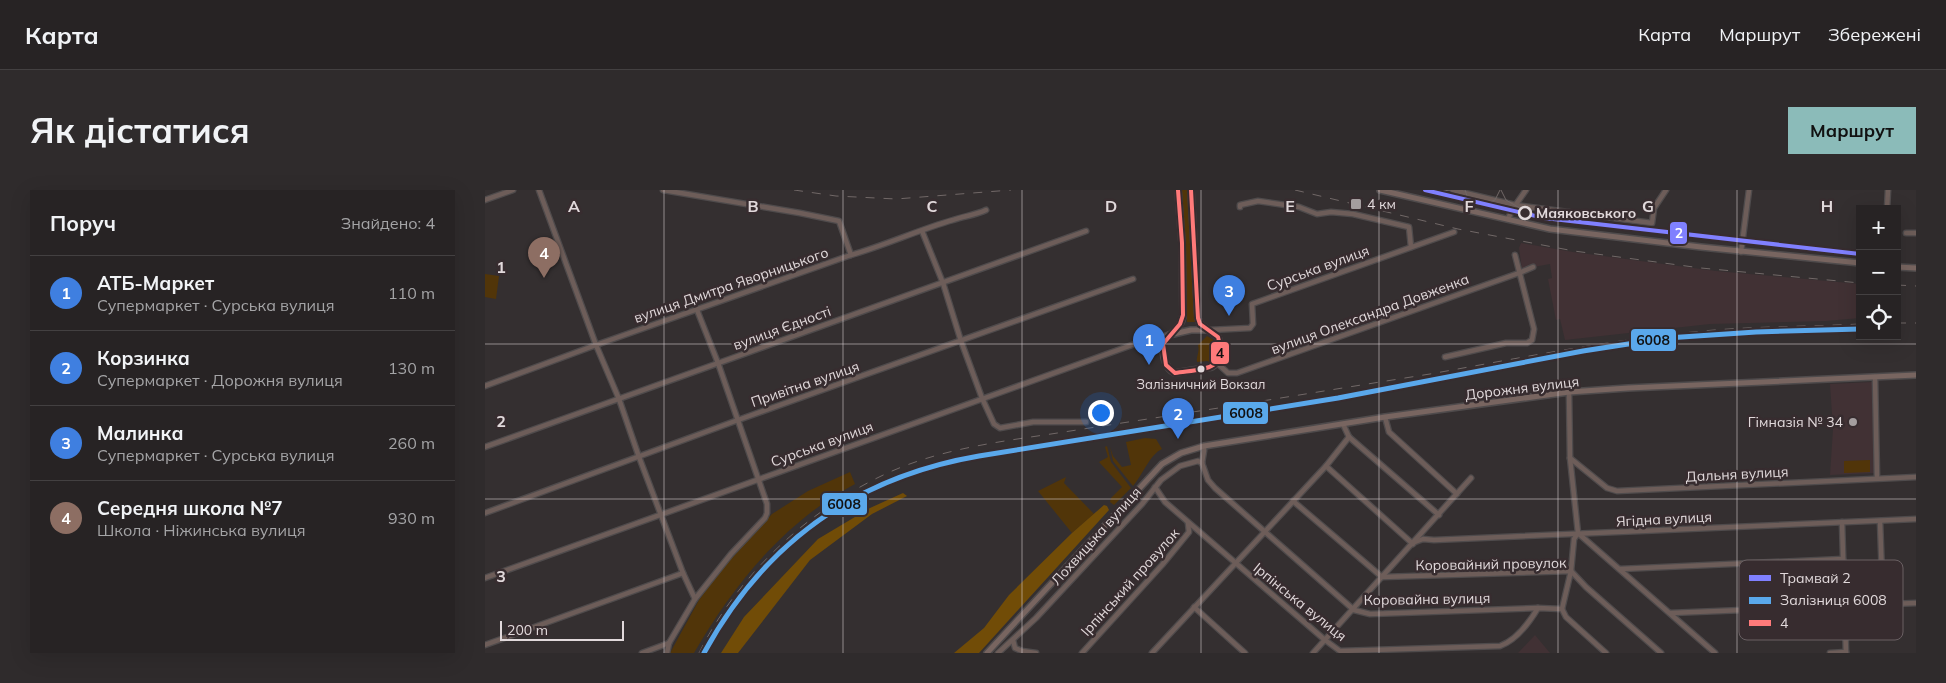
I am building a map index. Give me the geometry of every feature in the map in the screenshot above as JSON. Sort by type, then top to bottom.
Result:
[{"type":"main road","points":[[1178,190],[1182,243],[1183,315],[1182,323],[1169,335],[1163,344],[1167,366],[1170,371],[1175,373],[1217,364],[1221,356],[1218,337],[1199,322]]},
{"type":"main road","points":[[1191,190],[1199,322],[1196,328],[1191,330]]},
{"type":"main road","points":[[1380,190],[1508,220],[1577,233],[1741,252],[1856,263]]},
{"type":"main road","points":[[1901,267],[1916,268]]},
{"type":"main road","points":[[1169,335],[1191,330],[1210,330]]},
{"type":"main road","name":"Дорожня вулиця","points":[[987,653],[1145,481],[1171,457],[1203,446],[1385,417],[1569,392],[1916,375]]},
{"type":"street","points":[[485,200],[513,190]]},
{"type":"street","points":[[539,190],[596,345],[619,399],[660,515],[695,599]]},
{"type":"street","points":[[663,190],[839,221],[851,255]]},
{"type":"street","points":[[1453,190],[1515,205],[1651,223],[1654,208],[1667,190]]},
{"type":"street","points":[[1508,220],[1515,205],[1526,190]]},
{"type":"street","points":[[1741,252],[1749,190]]},
{"type":"street","points":[[1887,205],[1889,190]]},
{"type":"street","points":[[1240,207],[1240,205],[1251,201],[1257,201],[1299,207],[1317,214],[1331,212],[1353,214],[1409,227],[1411,247]]},
{"type":"street","name":"вулиця Дмитра Яворницького","points":[[485,386],[851,255],[986,210]]},
{"type":"street","points":[[922,231],[943,283],[961,341],[982,398],[994,424],[1000,428],[1033,422],[1086,422]]},
{"type":"street","name":"вулиця Єдності","points":[[485,447],[1086,231]]},
{"type":"street","name":"Сурська вулиця","points":[[1210,330],[1250,328],[1253,324],[1252,304],[1453,232]]},
{"type":"street","points":[[1906,233],[1916,233]]},
{"type":"street","points":[[1445,357],[1506,343],[1527,343],[1532,340],[1535,329],[1515,255]]},
{"type":"street","name":"вулиця Олександра Довженка","points":[[1217,364],[1228,373],[1237,373],[1533,267]]},
{"type":"street","name":"Привітна вулиця","points":[[485,513],[639,458],[737,420],[1133,279]]},
{"type":"street","points":[[667,653],[669,643],[695,599],[731,554],[765,518],[767,513],[767,504],[718,363],[697,310]]},
{"type":"street","name":"Сурська вулиця","points":[[485,578],[1143,340],[1169,335]]},
{"type":"street","points":[[1875,378],[1877,478]]},
{"type":"street","points":[[1569,392],[1570,458],[1578,533],[1574,539],[1571,571],[1562,609],[1565,617],[1606,653]]},
{"type":"street","points":[[1385,417],[1389,432],[1457,494]]},
{"type":"street","points":[[1343,424],[1349,437],[1439,515]]},
{"type":"street","points":[[1151,653],[1326,466],[1349,437]]},
{"type":"street","points":[[1202,463],[1205,451],[1203,446]]},
{"type":"street","name":"Дальня вулиця","points":[[1570,458],[1607,488],[1617,491],[1916,477]]},
{"type":"street","name":"Лохвицька вулиця","points":[[998,653],[1036,618],[1142,504],[1165,476],[1180,466],[1198,462],[1202,463]]},
{"type":"street","name":"Коровайна вулиця","points":[[1202,463],[1205,474],[1211,484],[1354,610],[1370,614],[1538,608],[1562,609]]},
{"type":"street","points":[[1326,466],[1414,543]]},
{"type":"street","points":[[1313,653],[1354,610],[1471,478]]},
{"type":"street","name":"Ірпінська вулиця","points":[[1155,487],[1165,502],[1336,649],[1344,651],[1500,646],[1511,640],[1521,631],[1532,619],[1538,608]]},
{"type":"street","points":[[1293,501],[1382,577]]},
{"type":"street","name":"Ягідна вулиця","points":[[1414,543],[1423,539],[1572,535],[1578,533],[1916,519]]},
{"type":"street","points":[[1880,521],[1881,560]]},
{"type":"street","points":[[1821,560],[1843,559],[1842,522]]},
{"type":"street","name":"Ірпінський провулок","points":[[1082,653],[1162,565],[1189,532],[1189,523]]},
{"type":"street","points":[[1189,532],[1197,530]]},
{"type":"street","points":[[1578,533],[1715,653]]},
{"type":"street","points":[[1620,569],[1739,564]]},
{"type":"street","name":"Коровайний провулок","points":[[1382,577],[1571,571],[1586,587],[1661,653]]},
{"type":"street","points":[[485,645],[683,573]]},
{"type":"street","points":[[1903,603],[1916,603]]},
{"type":"street","points":[[1194,607],[1245,653]]},
{"type":"street","points":[[1670,613],[1739,610]]},
{"type":"street","points":[[1013,640],[1015,648],[1018,650],[1036,653]]},
{"type":"street","points":[[1830,653],[1846,653],[1846,640]]},
{"type":"street","points":[[642,653],[669,643]]},
{"type":"shaded area","points":[[1180,190],[1189,190],[1196,322],[1187,322]]},
{"type":"shaded area","points":[[1521,243],[1573,252],[1716,271],[1856,284],[1856,318],[1710,324],[1565,340],[1560,319],[1556,320],[1548,279],[1552,278],[1550,264],[1522,269],[1519,248]]},
{"type":"shaded area","points":[[485,274],[499,276],[496,299],[485,297]]},
{"type":"shaded area","points":[[1207,336],[1215,341],[1217,359],[1213,363],[1207,361],[1197,362],[1198,345]]},
{"type":"shaded area","name":"Гімназія № 34","points":[[1872,382],[1875,473],[1830,475],[1833,429],[1830,384]]},
{"type":"shaded area","points":[[1145,438],[1156,439],[1162,449],[1150,460],[1133,486],[1113,461],[1110,447],[1113,456],[1122,467],[1131,465],[1126,442]]},
{"type":"shaded area","points":[[1107,446],[1111,462],[1131,488],[1114,505],[1110,502],[1111,498],[1122,487],[1099,462],[1108,457],[1105,447]]},
{"type":"shaded area","points":[[1870,460],[1870,472],[1844,473],[1844,461]]},
{"type":"shaded area","points":[[850,472],[855,484],[829,499],[783,536],[744,579],[709,627],[694,653],[670,653],[699,600],[721,570],[772,514],[808,491]]},
{"type":"shaded area","points":[[1066,477],[1064,483],[1094,514],[1072,533],[1038,491]]},
{"type":"shaded area","points":[[903,493],[907,496],[872,514],[810,560],[738,653],[721,653],[744,617],[818,539],[870,508]]},
{"type":"shaded area","points":[[1104,505],[1109,510],[979,653],[954,653],[984,628],[1009,595],[1072,533]]},
{"type":"shaded area","points":[[1535,635],[1550,653],[1518,653]]},
{"type":"tram line","name":"2","points":[[1425,190],[1544,218],[1856,254]]},
{"type":"tram line","points":[[1442,191],[1451,190]]},
{"type":"tram line","points":[[1465,190],[1467,196],[1472,201]]},
{"type":"tram line","points":[[1485,204],[1495,200],[1500,190]]},
{"type":"tram line","points":[[1501,190],[1506,200],[1523,210]]},
{"type":"railway","points":[[794,190],[836,196],[896,199],[1011,190]]},
{"type":"railway","points":[[1295,190],[1458,229],[1574,251],[1701,268],[1856,283]]},
{"type":"railway","points":[[1901,285],[1916,286]]},
{"type":"railway","points":[[1901,323],[1916,323]]},
{"type":"railway","points":[[699,653],[715,624],[756,570],[806,523],[833,503],[862,486],[911,463],[931,457],[990,443],[1430,374],[1620,341],[1728,329],[1856,324]]},
{"type":"rail line","name":"6008","points":[[704,653],[728,614],[755,579],[785,548],[818,521],[854,499],[893,480],[934,466],[979,456],[1338,398],[1583,351],[1667,338],[1756,332],[1856,329]]},
{"type":"transit line","name":"4","points":[[1178,190],[1182,243],[1183,315],[1180,324],[1163,344],[1166,365],[1175,373],[1210,367],[1216,363],[1220,348],[1218,337],[1200,324],[1198,318],[1191,190]]},
{"type":"place","name":"4 км","points":[[1356,204]]},
{"type":"place","name":"Маяковського","points":[[1525,213]]},
{"type":"place","name":"Середня школа №7","points":[[544,278]]},
{"type":"place","name":"Малинка","points":[[1229,316]]},
{"type":"place","name":"АТБ-Маркет","points":[[1149,365]]},
{"type":"place","name":"Залізничний Вокзал","points":[[1201,369]]},
{"type":"place","name":"Гімназія № 34","points":[[1853,422]]},
{"type":"place","name":"Корзинка","points":[[1178,439]]}]
